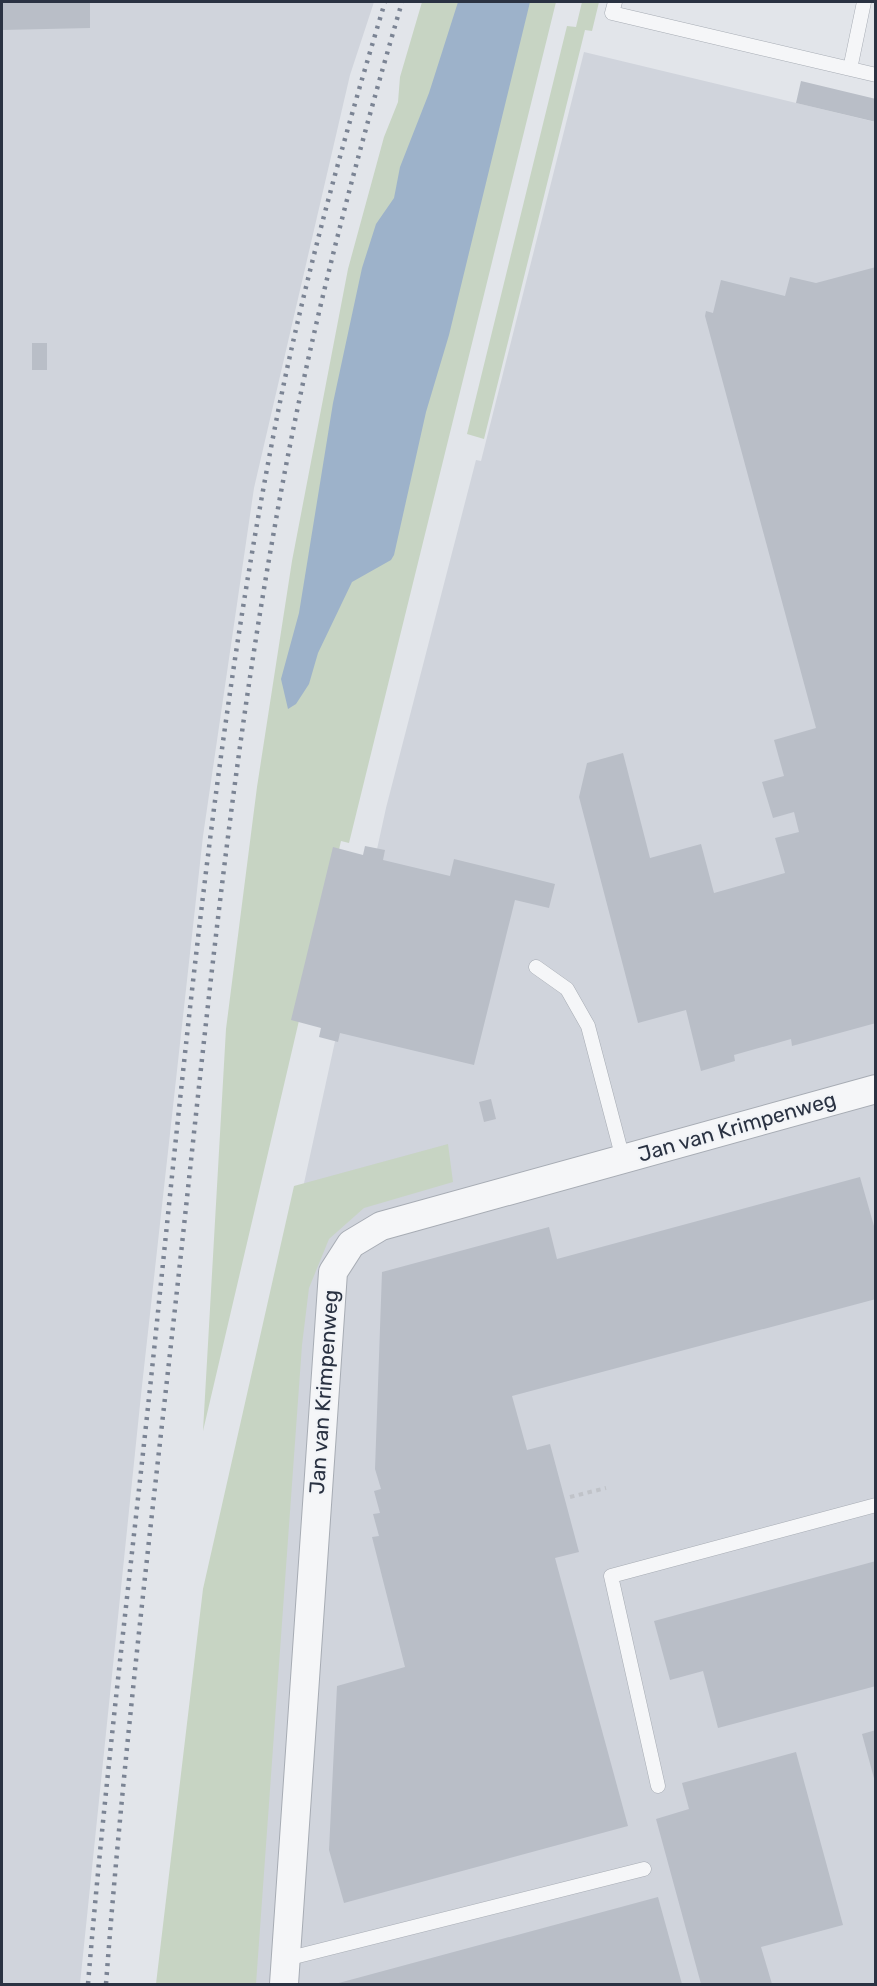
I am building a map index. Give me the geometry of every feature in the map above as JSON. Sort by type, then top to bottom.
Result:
[{"type":"street","name":"Jan van Krimpenweg","points":[[285,1972],[333,1272],[351,1244],[381,1226],[875,1093]]},
{"type":"lane","points":[[615,2],[612,13],[876,75]]},
{"type":"lane","points":[[850,69],[864,2]]},
{"type":"lane","points":[[536,967],[567,989],[588,1026],[623,1159]]},
{"type":"lane","points":[[658,1786],[611,1576],[876,1505]]},
{"type":"lane","points":[[285,1972],[644,1869]]},
{"type":"path","points":[[570,1497],[606,1488]]},
{"type":"shaded area","points":[[2,2],[374,2],[350,75],[254,488],[203,836],[141,1395],[80,1984],[2,1984]]},
{"type":"shaded area","points":[[584,52],[875,122],[875,1984],[232,1984],[287,1261],[386,808],[476,460],[481,461]]},
{"type":"green space","points":[[422,2],[556,2],[349,843],[341,841],[203,1431],[226,1029],[257,787],[292,561],[348,269],[384,137],[398,102],[400,77]]},
{"type":"green space","points":[[582,2],[599,2],[592,31],[585,30],[484,439],[467,434],[567,26],[576,27]]},
{"type":"green space","points":[[448,1144],[453,1182],[364,1208],[329,1239],[309,1288],[302,1345],[256,1984],[156,1984],[203,1589],[294,1186]]},
{"type":"water","points":[[458,2],[530,2],[449,335],[426,412],[394,555],[391,560],[352,582],[318,653],[309,684],[296,704],[288,709],[281,679],[299,613],[333,403],[362,268],[376,224],[394,198],[400,167],[429,93]]},
{"type":"building","points":[[2,2],[90,2],[90,28],[2,30]]},
{"type":"building","points":[[801,81],[876,99],[876,122],[796,103]]},
{"type":"building","points":[[876,267],[876,1023],[792,1046],[791,1039],[734,1055],[735,1061],[701,1071],[686,1010],[638,1023],[579,797],[587,763],[623,753],[650,858],[701,844],[714,893],[785,873],[775,838],[799,832],[794,812],[773,818],[762,782],[784,776],[774,740],[816,728],[705,316],[706,311],[713,313],[721,280],[785,296],[790,277],[816,283]]},
{"type":"building","points":[[32,343],[47,343],[47,370],[32,370]]},
{"type":"building","points":[[365,846],[385,850],[383,860],[450,876],[454,859],[555,884],[549,908],[515,900],[474,1065],[340,1033],[338,1042],[319,1037],[321,1028],[291,1020],[333,847],[363,855]]},
{"type":"building","points":[[491,1099],[496,1119],[484,1122],[479,1102]]},
{"type":"building","points":[[860,1177],[876,1233],[876,1299],[512,1396],[527,1450],[550,1444],[579,1552],[555,1558],[628,1826],[344,1903],[329,1850],[337,1686],[405,1667],[372,1537],[379,1536],[373,1514],[380,1513],[374,1491],[381,1489],[375,1469],[382,1272],[549,1227],[557,1259]]},
{"type":"building","points":[[876,1561],[876,1686],[718,1728],[703,1671],[670,1680],[654,1621]]},
{"type":"building","points":[[876,1730],[876,1782],[875,1782],[862,1734]]},
{"type":"building","points":[[796,1752],[843,1925],[761,1947],[772,1984],[701,1984],[656,1819],[689,1809],[682,1783]]},
{"type":"building","points":[[658,1897],[682,1984],[335,1984]]},
{"type":"railway","points":[[88,1984],[113,1728],[195,963],[240,626],[280,402],[303,301],[342,151],[385,2]]},
{"type":"railway","points":[[106,1984],[121,1806],[209,993],[244,715],[274,531],[300,397],[347,199],[402,2]]}]
